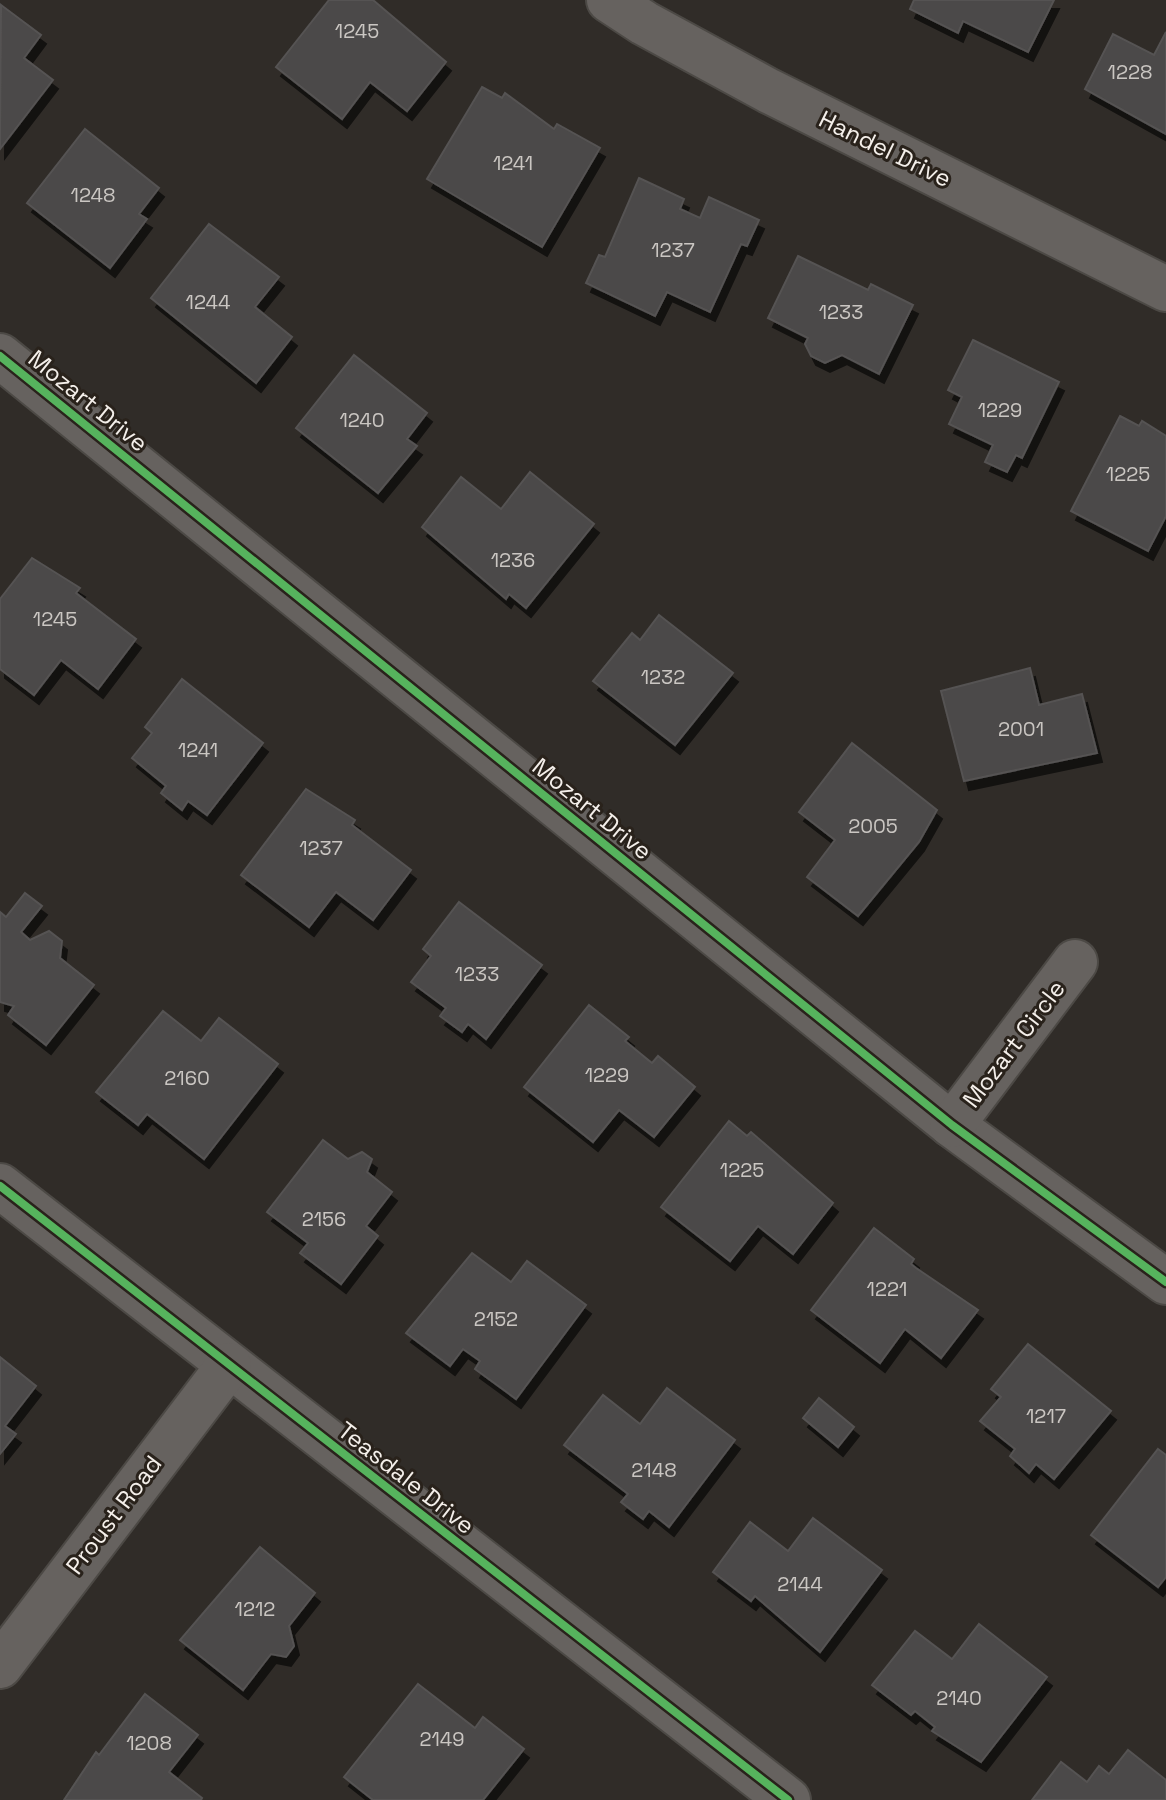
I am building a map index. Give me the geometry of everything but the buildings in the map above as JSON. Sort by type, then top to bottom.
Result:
[{"type":"street","name":"Handel Drive","points":[[609,0],[644,23],[769,91],[1166,289]]},
{"type":"street","name":"Mozart Drive","points":[[0,356],[952,1125],[1166,1282]]},
{"type":"street","name":"Mozart Circle","points":[[952,1125],[1075,962]]},
{"type":"street","name":"Teasdale Drive","points":[[0,1186],[788,1800]]},
{"type":"street","name":"Proust Road","points":[[0,1666],[229,1365]]},
{"type":"cycle path","points":[[0,356],[952,1125],[1166,1282]]},
{"type":"cycle path","points":[[0,1186],[788,1800]]}]
